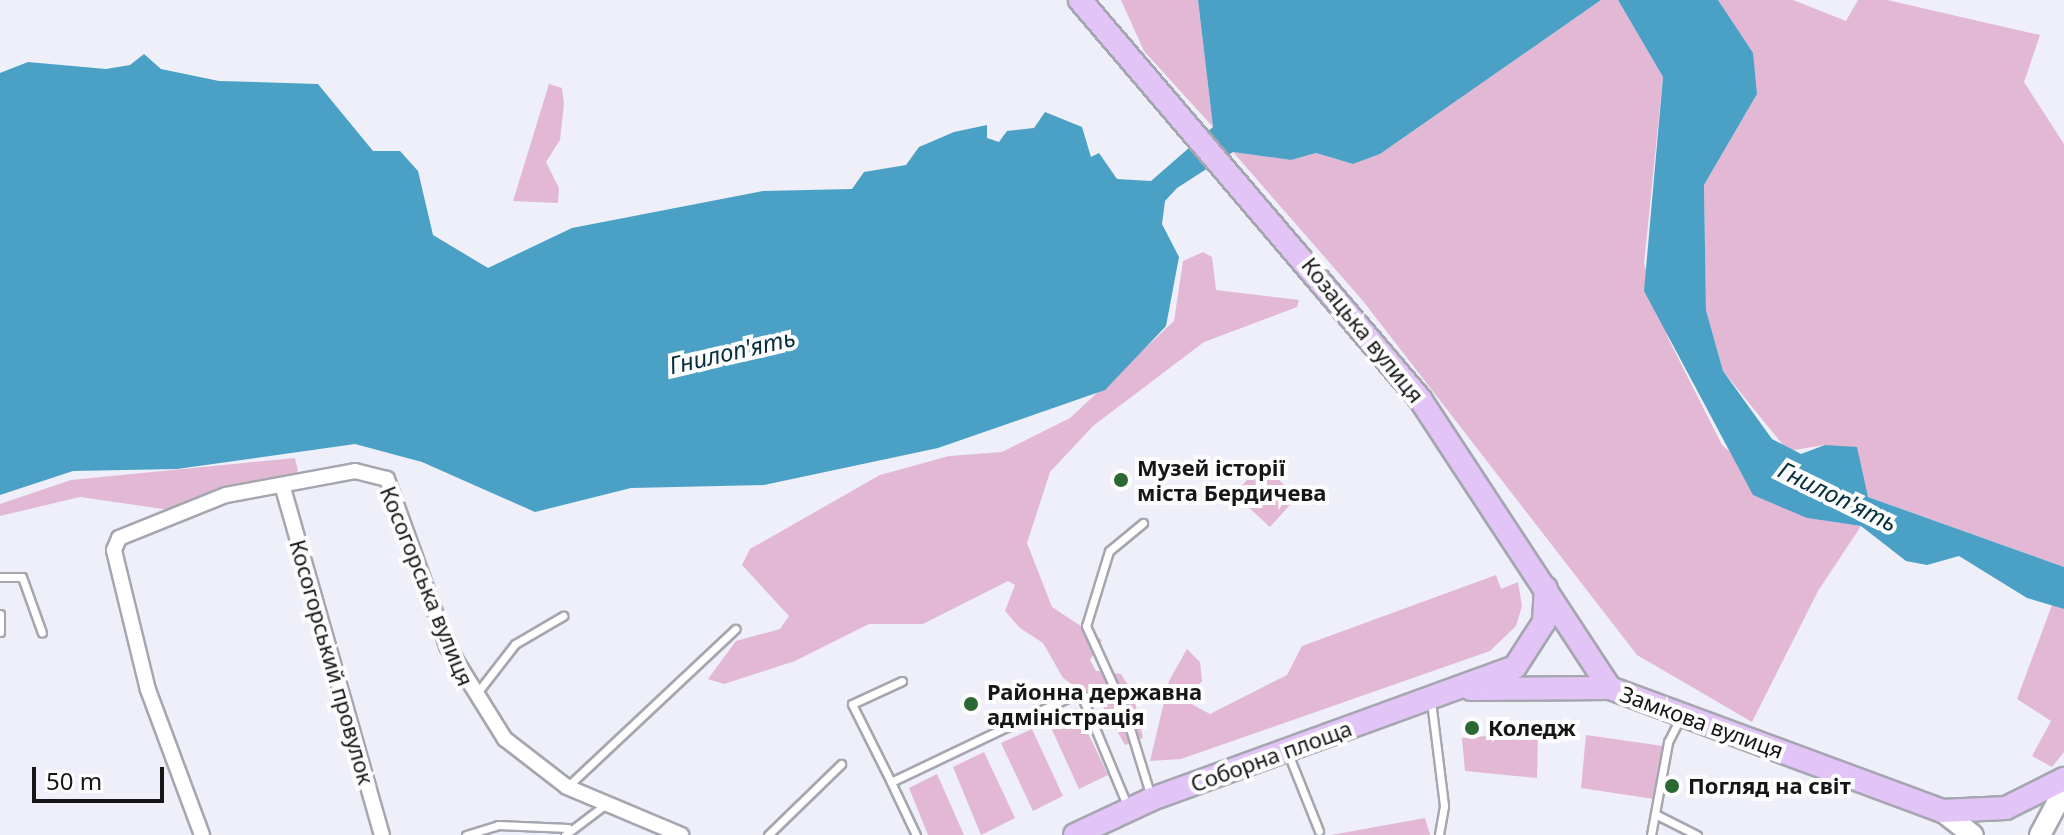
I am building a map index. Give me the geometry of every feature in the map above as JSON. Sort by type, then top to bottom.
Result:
[{"type":"main road","points":[[1068,0],[1085,10]]},
{"type":"main road","name":"Козацька вулиця","points":[[1085,10],[1420,399],[1610,688]]},
{"type":"main road","name":"Соборна площа","points":[[1075,835],[1152,799],[1286,748],[1471,689],[1525,656],[1544,622],[1546,588]]},
{"type":"main road","name":"Соборна площа","points":[[1471,689],[1610,688]]},
{"type":"main road","name":"Замкова вулиця","points":[[1610,688],[1942,811],[2006,808],[2064,779]]},
{"type":"main road","points":[[2040,835],[2064,790]]},
{"type":"main road","points":[[1942,811],[1973,835]]},
{"type":"street","name":"Косогорська вулиця","points":[[202,835],[148,690],[114,550],[119,538],[226,495],[283,488],[355,471],[387,479],[447,646],[473,698],[505,739],[567,787],[681,835]]},
{"type":"street","name":"Косогорський провулок","points":[[283,488],[382,835]]},
{"type":"lane","points":[[1143,523],[1109,551],[1086,626],[1124,709],[1152,799]]},
{"type":"lane","points":[[0,577],[22,577],[42,633]]},
{"type":"lane","points":[[0,614],[0,632]]},
{"type":"lane","points":[[473,698],[515,644],[563,616]]},
{"type":"lane","points":[[567,787],[735,629]]},
{"type":"lane","points":[[902,681],[852,704],[916,835]]},
{"type":"lane","points":[[891,782],[1080,692],[1129,809]]},
{"type":"lane","points":[[1431,701],[1444,806],[1439,835]]},
{"type":"lane","points":[[1651,835],[1668,742],[1682,714]]},
{"type":"lane","points":[[1286,748],[1319,831]]},
{"type":"lane","points":[[768,835],[841,764]]},
{"type":"lane","points":[[466,835],[498,825],[567,831],[606,804]]},
{"type":"lane","points":[[1655,814],[1697,835]]},
{"type":"shaded area","points":[[1121,0],[1198,0],[1213,127],[1144,51]]},
{"type":"shaded area","points":[[1601,0],[1618,0],[1663,77],[1644,264],[1668,338],[1722,445],[1807,518],[1861,526],[1818,591],[1752,722],[1637,655],[1363,301],[1233,152],[1291,160],[1316,153],[1353,164],[1380,154]]},
{"type":"shaded area","points":[[1718,0],[1793,0],[1846,21],[1858,0],[1887,0],[2040,35],[2024,82],[2064,144],[2064,567],[1868,497],[1825,445],[1788,451],[1723,371],[1706,310],[1704,185],[1757,94]]},
{"type":"shaded area","points":[[549,84],[562,88],[564,104],[560,140],[546,162],[559,188],[558,203],[513,201]]},
{"type":"shaded area","points":[[1203,252],[1212,257],[1216,290],[1299,300],[1297,307],[1204,342],[1093,426],[1050,472],[1027,543],[1052,607],[1102,640],[1090,660],[1096,671],[1121,674],[1133,693],[1143,738],[1125,745],[1102,705],[1063,678],[1043,643],[1020,628],[1005,611],[1015,585],[1008,581],[923,624],[869,624],[795,661],[724,684],[708,679],[736,641],[780,629],[789,616],[742,565],[750,549],[880,475],[949,456],[1002,452],[1070,418],[1174,321],[1183,261]]},
{"type":"shaded area","points":[[295,458],[298,471],[283,482],[217,488],[170,510],[80,497],[0,516],[0,504],[71,480]]},
{"type":"shaded area","points":[[1262,464],[1297,497],[1270,527],[1234,494]]},
{"type":"shaded area","points":[[1496,575],[1501,589],[1518,582],[1522,606],[1516,626],[1490,651],[1181,759],[1150,761],[1169,681],[1187,649],[1200,662],[1202,681],[1189,695],[1193,705],[1210,714],[1287,675],[1302,646]]},
{"type":"shaded area","points":[[2052,605],[2064,609],[2064,752],[2052,767],[2032,756],[2051,721],[2017,699]]},
{"type":"shaded area","points":[[1076,708],[1108,775],[1079,789],[1048,721]]},
{"type":"shaded area","points":[[1032,729],[1063,796],[1033,811],[1001,743]]},
{"type":"shaded area","points":[[1538,732],[1537,778],[1465,771],[1462,738]]},
{"type":"shaded area","points":[[1586,735],[1663,746],[1654,799],[1581,788]]},
{"type":"shaded area","points":[[984,752],[1015,818],[981,835],[953,767]]},
{"type":"shaded area","points":[[937,774],[964,835],[928,835],[909,788]]},
{"type":"shaded area","points":[[1425,818],[1430,835],[1331,835]]},
{"type":"water","name":"Гнилоп'ять","points":[[1198,0],[1601,0],[1380,154],[1353,164],[1316,153],[1291,160],[1233,152],[1177,188],[1165,201],[1162,224],[1179,257],[1166,326],[1105,390],[938,448],[764,485],[631,488],[535,512],[422,462],[355,444],[177,469],[73,471],[0,495],[0,73],[28,62],[106,69],[130,65],[144,54],[161,69],[219,81],[318,84],[373,151],[400,151],[418,171],[433,235],[488,268],[572,228],[763,191],[852,189],[864,172],[906,165],[919,147],[954,132],[987,125],[987,138],[999,142],[1007,131],[1034,128],[1045,112],[1082,127],[1091,157],[1099,153],[1117,179],[1151,181],[1213,127]]},
{"type":"water","name":"Гнилоп'ять","points":[[1618,0],[1718,0],[1753,53],[1757,94],[1704,185],[1706,310],[1723,371],[1772,439],[1801,454],[1825,445],[1857,447],[1868,497],[2064,567],[2064,609],[2027,598],[1959,556],[1927,565],[1906,561],[1861,526],[1807,518],[1753,495],[1644,291],[1663,77]]},
{"type":"place","name":"Музей історії міста Бердичева","points":[[1121,480]]},
{"type":"place","name":"Районна державна адміністрація","points":[[971,704]]},
{"type":"place","name":"Коледж","points":[[1472,728]]},
{"type":"place","name":"Погляд на світ","points":[[1672,786]]}]
